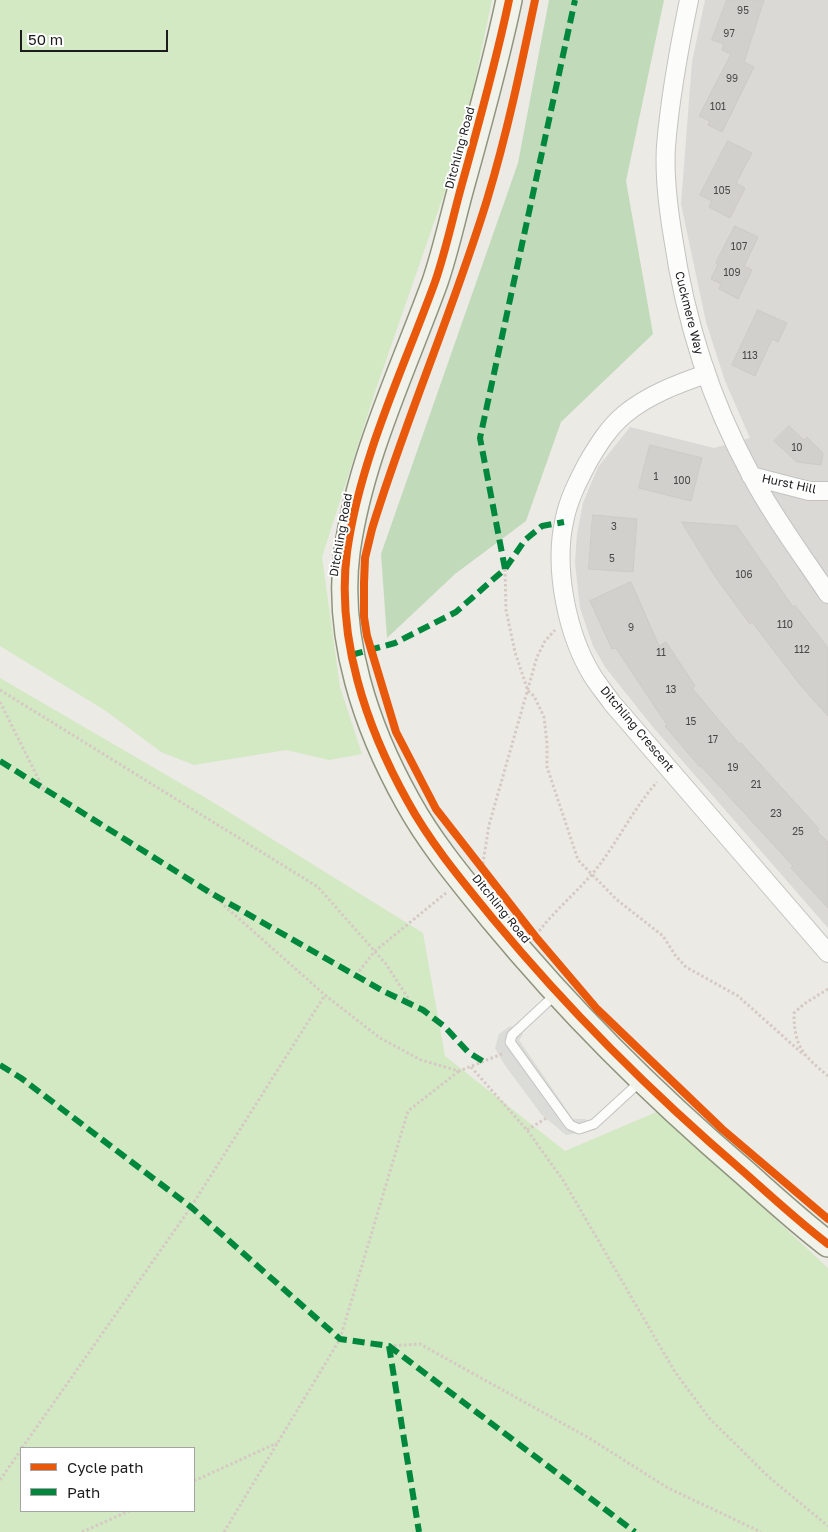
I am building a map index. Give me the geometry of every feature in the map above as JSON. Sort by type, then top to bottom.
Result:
[{"type":"street","name":"Ditchling Road","points":[[509,0],[498,55],[436,277],[370,455],[354,515],[344,582],[345,609],[351,655],[369,717],[409,805],[474,871],[558,992],[642,1080],[701,1136],[828,1244]]},
{"type":"street","name":"Cuckmere Way","points":[[689,0],[670,106],[666,148],[668,202],[688,320],[706,374],[751,476],[828,594]]},
{"type":"street","name":"Ditchling Crescent","points":[[706,374],[659,392],[624,414],[599,444],[577,482],[569,502],[562,540],[565,595],[570,624],[592,675],[612,702],[828,953]]},
{"type":"street","name":"Hurst Hill","points":[[751,476],[809,491],[828,491]]},
{"type":"lane","points":[[558,992],[512,1035],[510,1042],[513,1049],[529,1067],[574,1128],[584,1129],[594,1124],[642,1080]]},
{"type":"path","points":[[506,569],[506,610],[515,652],[528,691],[534,696],[544,717],[547,743],[546,767],[578,860],[616,899],[663,936],[675,955],[686,967],[738,996],[828,1076]]},
{"type":"path","points":[[356,976],[375,951],[474,871],[537,657],[545,641],[560,625],[570,624]]},
{"type":"path","points":[[0,690],[318,887],[386,964],[412,1004]]},
{"type":"path","points":[[0,702],[44,790]]},
{"type":"path","points":[[535,936],[550,916],[592,873],[618,838],[636,806],[657,782],[672,770]]},
{"type":"path","points":[[474,871],[488,877]]},
{"type":"path","points":[[209,892],[325,995],[380,1038],[421,1060],[459,1071]]},
{"type":"path","points":[[530,928],[542,943]]},
{"type":"path","points":[[804,1056],[794,1033],[794,1013],[804,1004],[828,989]]},
{"type":"path","points":[[23,1447],[191,1208],[325,995]]},
{"type":"path","points":[[224,1532],[340,1339],[408,1111],[459,1071],[513,1049]]},
{"type":"path","points":[[471,1067],[527,1130],[563,1180],[675,1372],[710,1419],[770,1478],[828,1526]]},
{"type":"path","points":[[527,1130],[560,1111]]},
{"type":"path","points":[[389,1346],[420,1344],[589,1438],[668,1488],[761,1532]]},
{"type":"path","points":[[195,1481],[278,1443]]},
{"type":"path","points":[[0,1480],[20,1452]]},
{"type":"path","points":[[82,1532],[127,1512]]},
{"type":"shaded area","points":[[705,0],[828,0],[828,928],[652,726],[605,667],[593,646],[580,608],[575,563],[577,534],[583,503],[598,467],[630,427],[714,448],[750,438],[725,381],[706,322],[681,204],[692,62]]},
{"type":"shaded area","points":[[510,1026],[523,1034],[519,1040],[573,1119],[586,1119],[596,1130],[566,1135],[541,1114],[504,1064],[495,1048],[499,1034]]},
{"type":"green space","points":[[0,0],[492,0],[462,142],[375,392],[322,557],[340,687],[362,754],[329,760],[286,750],[194,765],[161,752],[106,711],[0,646]]},
{"type":"green space","points":[[549,0],[664,0],[626,181],[653,334],[561,422],[526,521],[455,574],[387,638],[381,554],[518,163]]},
{"type":"green space","points":[[0,678],[211,801],[423,933],[445,1056],[565,1151],[659,1111],[828,1268],[828,1532],[0,1532]]},
{"type":"building","points":[[727,0],[764,0],[744,62],[754,67],[722,132],[708,125],[710,121],[699,116],[731,54],[722,50],[724,44],[712,40]]},
{"type":"building","points":[[728,141],[752,153],[736,183],[745,188],[730,218],[709,207],[712,201],[700,195]]},
{"type":"building","points":[[735,226],[758,237],[744,266],[752,270],[738,299],[719,289],[721,284],[711,279],[718,264],[716,263]]},
{"type":"building","points":[[758,310],[787,323],[778,342],[772,339],[755,376],[732,365]]},
{"type":"building","points":[[789,426],[804,440],[807,437],[823,453],[821,465],[797,462],[774,441]]},
{"type":"building","points":[[650,445],[702,458],[691,501],[639,488]]},
{"type":"building","points":[[593,515],[637,519],[633,572],[589,569]]},
{"type":"building","points":[[682,522],[737,526],[793,607],[795,605],[828,648],[828,716],[801,686],[752,622],[750,624],[714,575]]},
{"type":"building","points":[[631,582],[659,646],[666,642],[695,686],[692,688],[739,744],[741,743],[819,829],[817,831],[828,842],[828,908],[791,868],[793,866],[700,767],[665,726],[667,725],[616,648],[612,649],[590,601]]},
{"type":"marked path","points":[[505,569],[480,438],[575,0]]},
{"type":"marked path","points":[[351,655],[395,643],[456,612],[505,569],[525,540],[542,526],[564,522]]},
{"type":"marked path","points":[[0,761],[209,892],[383,991],[423,1010],[444,1026],[468,1052],[484,1062]]},
{"type":"marked path","points":[[0,1065],[21,1078],[191,1207],[340,1339],[389,1346],[635,1532]]},
{"type":"marked path","points":[[389,1346],[419,1532]]},
{"type":"cycle path","points":[[509,0],[499,46],[439,270],[372,448],[353,517],[347,552],[345,584],[346,617],[350,649],[358,681],[367,713],[379,743],[417,818],[437,848],[494,920],[553,988],[614,1052],[711,1144],[828,1244]]},
{"type":"cycle path","points":[[535,0],[519,75],[487,200],[372,529],[365,558],[364,617],[367,636],[396,732],[436,809],[535,936],[597,1009],[722,1129],[828,1219]]}]
